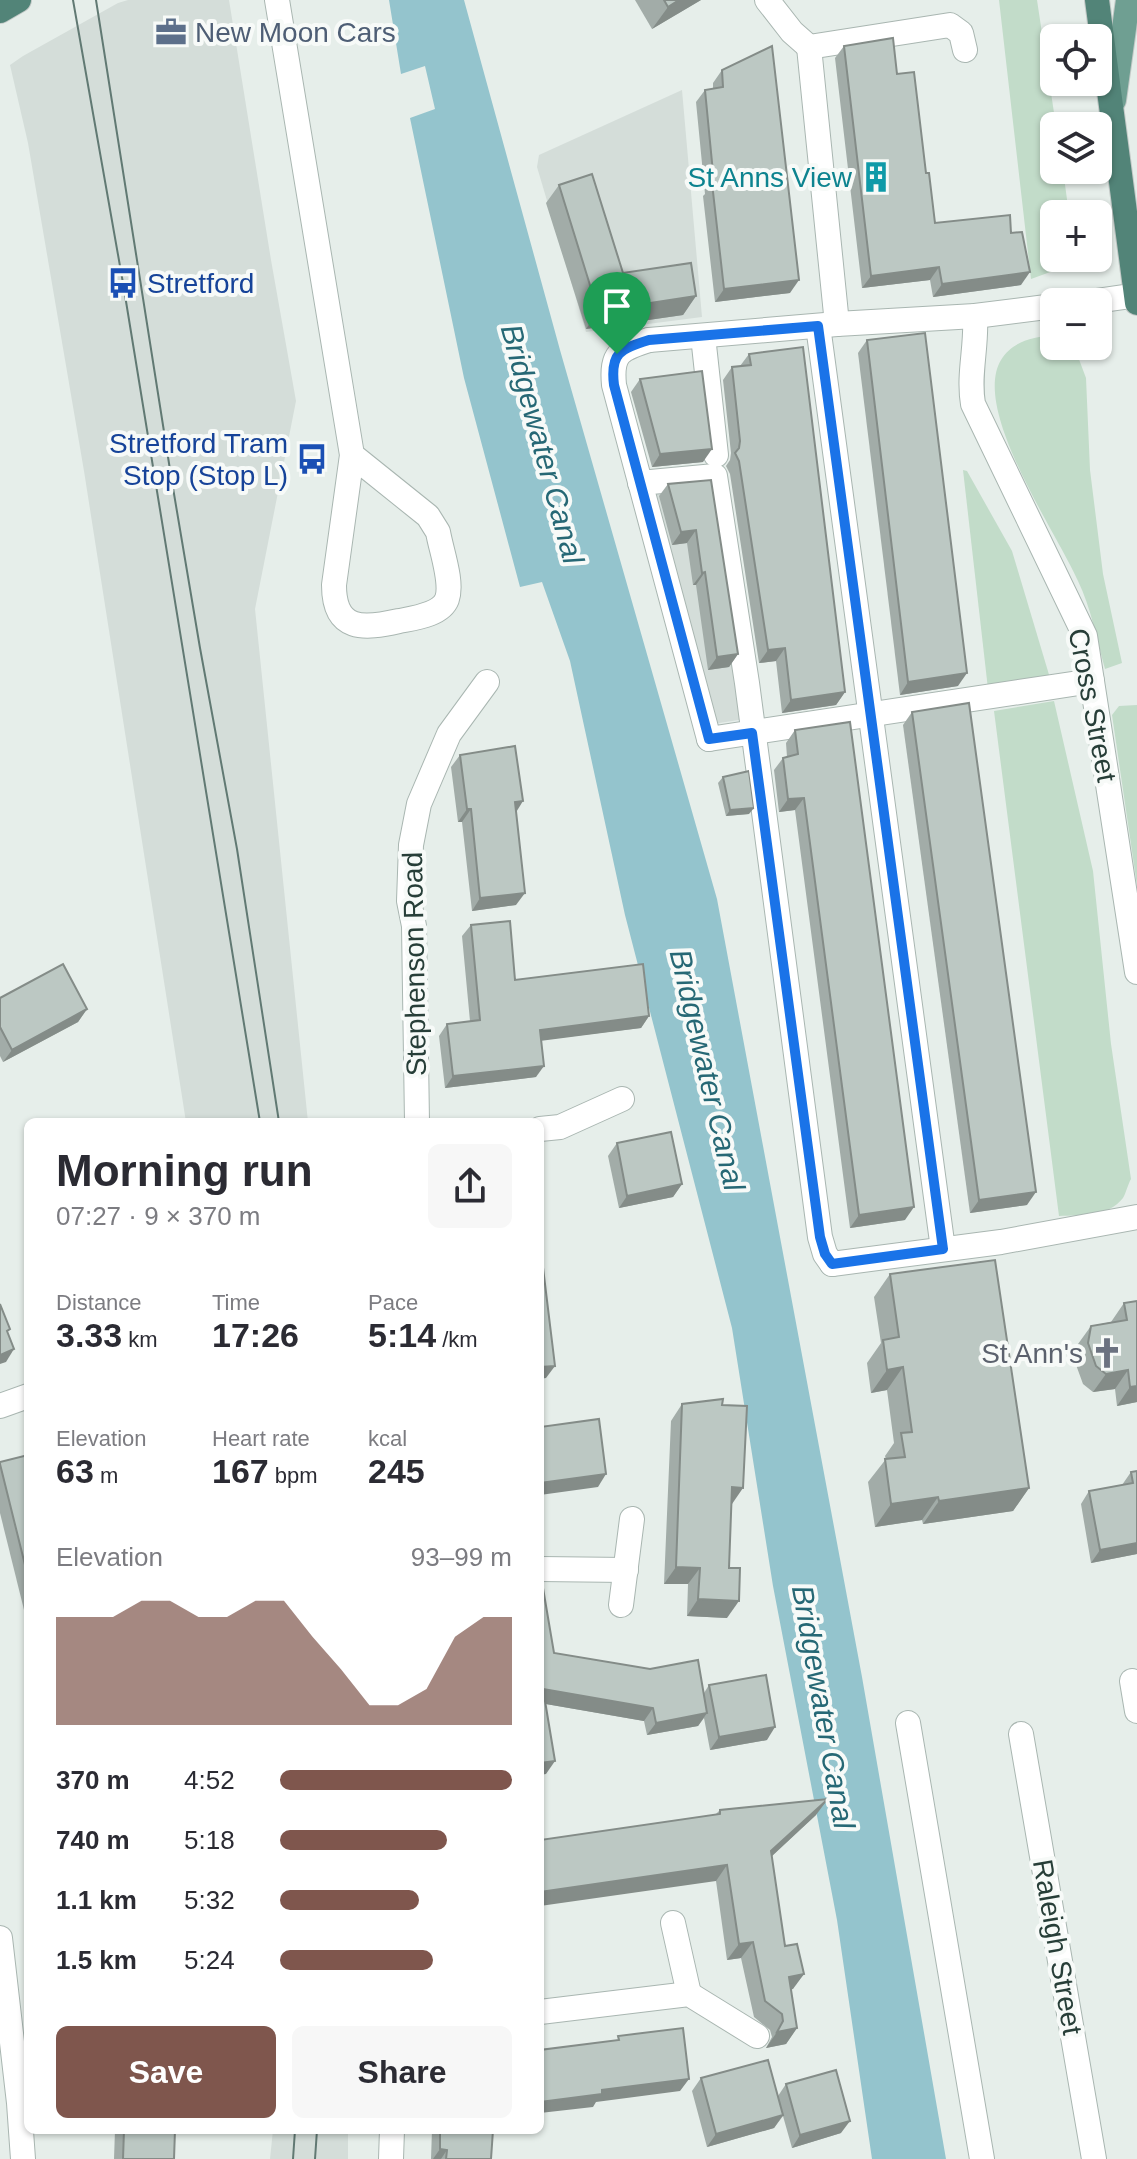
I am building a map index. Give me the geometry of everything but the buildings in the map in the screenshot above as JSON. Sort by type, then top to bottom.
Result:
[{"type":"highway","points":[[0,11],[19,0]]},
{"type":"highway","points":[[1097,0],[1112,112]]},
{"type":"highway","points":[[1112,115],[1137,298]]},
{"type":"main road","points":[[1112,115],[1128,0]]},
{"type":"street","points":[[277,0],[352,455],[334,597],[338,609],[350,622],[360,626],[371,627],[436,610],[445,604],[449,587],[434,524],[352,455]]},
{"type":"street","points":[[767,0],[792,32],[809,47],[827,325],[872,715],[943,1249]]},
{"type":"street","points":[[809,47],[950,25],[961,33],[965,50]]},
{"type":"street","points":[[1112,300],[1137,298]]},
{"type":"street","points":[[1040,308],[975,316],[649,340],[617,354],[612,368],[614,385],[709,739],[1092,681]]},
{"type":"street","name":"Cross Street","points":[[975,316],[977,337],[970,386],[973,404],[1085,636],[1137,972]]},
{"type":"street","points":[[703,336],[716,455]]},
{"type":"street","points":[[640,483],[715,476],[747,683],[820,1237],[825,1254],[832,1264],[1001,1242],[1137,1217]]},
{"type":"street","name":"Stephenson Road","points":[[417,1118],[414,926],[409,901],[411,845],[419,804],[449,734],[487,682]]},
{"type":"street","points":[[544,1129],[560,1127],[622,1099]]},
{"type":"street","points":[[0,1406],[24,1397]]},
{"type":"street","points":[[621,1605],[632,1519]]},
{"type":"street","points":[[544,1569],[626,1570]]},
{"type":"street","points":[[1132,1681],[1137,1711]]},
{"type":"street","points":[[908,1723],[982,2159]]},
{"type":"street","name":"Raleigh Street","points":[[1021,1734],[1094,2159]]},
{"type":"street","points":[[673,1923],[689,1994]]},
{"type":"street","points":[[0,1938],[10,2104],[23,2159]]},
{"type":"street","points":[[544,2012],[689,1994],[757,2036]]},
{"type":"street","points":[[391,2159],[392,2134]]},
{"type":"shaded area","points":[[128,0],[229,0],[296,401],[255,609],[308,1118],[185,1118],[84,471],[28,143],[10,65]]},
{"type":"shaded area","points":[[682,90],[702,317],[586,332],[537,167],[539,155]]},
{"type":"shaded area","points":[[712,485],[745,719],[713,724],[648,495]]},
{"type":"shaded area","points":[[273,2134],[348,2134],[348,2159],[270,2159]]},
{"type":"green space","points":[[999,0],[1037,0],[1041,24],[1040,96],[1051,96],[1054,112],[1040,112],[1040,184],[1065,184],[1067,200],[1040,200],[1040,272],[1050,272],[1031,279]]},
{"type":"green space","points":[[1039,337],[1040,360],[1079,360],[1086,378],[1090,470],[1103,574],[1122,663],[1105,669],[1083,591],[1020,471],[997,409],[995,382],[1001,360],[1011,348]]},
{"type":"green space","points":[[963,470],[967,471],[1012,551],[1050,678],[988,689]]},
{"type":"green space","points":[[1054,701],[1093,871],[1111,1044],[1131,1179],[1123,1198],[1110,1209],[1094,1214],[1059,1216],[994,711]]},
{"type":"green space","points":[[1137,705],[1137,885],[1112,715],[1119,706]]},
{"type":"water","name":"Bridgewater Canal","points":[[389,0],[464,0],[560,350],[717,899],[862,1677],[946,2159],[872,2159],[837,1920],[773,1586],[732,1328],[625,915],[570,661],[542,582],[520,587],[464,378],[410,118],[435,109],[425,66],[401,74]]},
{"type":"tram line","points":[[73,0],[123,283],[259,1118]]},
{"type":"tram line","points":[[96,0],[171,476],[237,849],[278,1118]]},
{"type":"tram line","points":[[293,2159],[295,2134]]},
{"type":"tram line","points":[[315,2159],[317,2134]]},
{"type":"place","name":"New Moon Cars","points":[[171,32]]},
{"type":"place","name":"St Anns View","points":[[876,177]]},
{"type":"place","name":"Stretford","points":[[123,283]]},
{"type":"place","name":"Stretford Tram Stop (Stop L)","points":[[312,459]]},
{"type":"place","name":"St Ann's","points":[[1107,1353]]},
{"type":"route","points":[[818,326],[943,1249],[832,1264],[825,1254],[820,1237],[752,733],[709,739],[614,385],[612,368],[617,354],[649,340],[818,326]]}]
